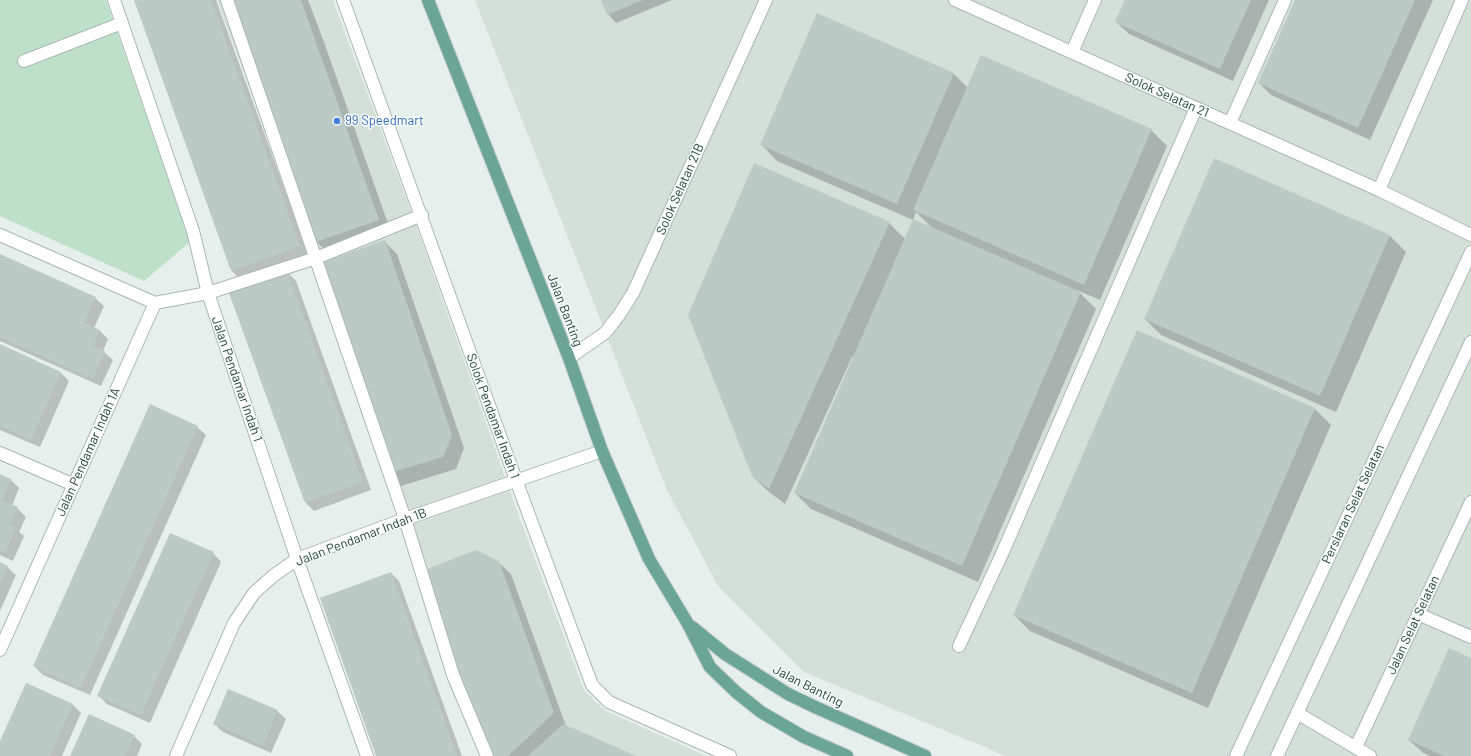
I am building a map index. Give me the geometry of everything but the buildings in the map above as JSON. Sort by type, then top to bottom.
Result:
[{"type":"main road","name":"Jalan Banting","points":[[428,0],[568,358],[602,451],[649,559],[688,624],[710,666],[736,692],[761,712],[804,737],[847,756]]},
{"type":"main road","name":"Jalan Banting","points":[[688,624],[725,654],[788,694],[925,756]]},
{"type":"street","name":"Jalan Pendamar Indah 1","points":[[114,0],[193,231],[208,293],[297,559],[367,756]]},
{"type":"street","points":[[227,0],[405,519],[453,675],[487,756]]},
{"type":"street","name":"Solok Pendamar Indah 1","points":[[343,0],[422,215],[516,480],[592,685],[609,702],[730,756]]},
{"type":"street","name":"Solok Selatan 21B","points":[[568,358],[604,333],[619,316],[633,293],[766,0]]},
{"type":"street","name":"Solok Selatan 21","points":[[955,0],[1379,190],[1471,236]]},
{"type":"street","points":[[1072,52],[1095,0]]},
{"type":"street","points":[[1230,123],[1286,0]]},
{"type":"street","points":[[1379,190],[1462,0]]},
{"type":"street","points":[[24,61],[122,23]]},
{"type":"street","points":[[959,646],[1002,554],[1196,108]]},
{"type":"street","points":[[0,235],[155,302],[208,293],[316,258],[422,215]]},
{"type":"street","name":"Persiaran Selat Selatan","points":[[1236,756],[1471,252]]},
{"type":"street","name":"Jalan Pendamar Indah 1A","points":[[0,650],[155,302]]},
{"type":"street","points":[[1276,756],[1471,342]]},
{"type":"street","name":"Jalan Pendamar Indah 1B","points":[[176,756],[234,623],[254,593],[273,576],[297,559],[405,519],[602,451]]},
{"type":"street","points":[[0,453],[74,485]]},
{"type":"street","name":"Jalan Selat Selatan","points":[[1356,747],[1471,502]]},
{"type":"street","points":[[1418,614],[1471,637]]},
{"type":"street","points":[[1297,713],[1370,756]]},
{"type":"shaded area","points":[[217,0],[333,0],[421,239],[521,522],[584,690],[604,710],[706,756],[493,756],[457,675],[412,526]]},
{"type":"shaded area","points":[[475,0],[1471,0],[1471,756],[1006,756],[804,672],[718,586],[667,490]]},
{"type":"green space","points":[[0,0],[106,0],[190,242],[144,281],[0,216]]},
{"type":"place","name":"99 Speedmart","points":[[337,121]]}]
